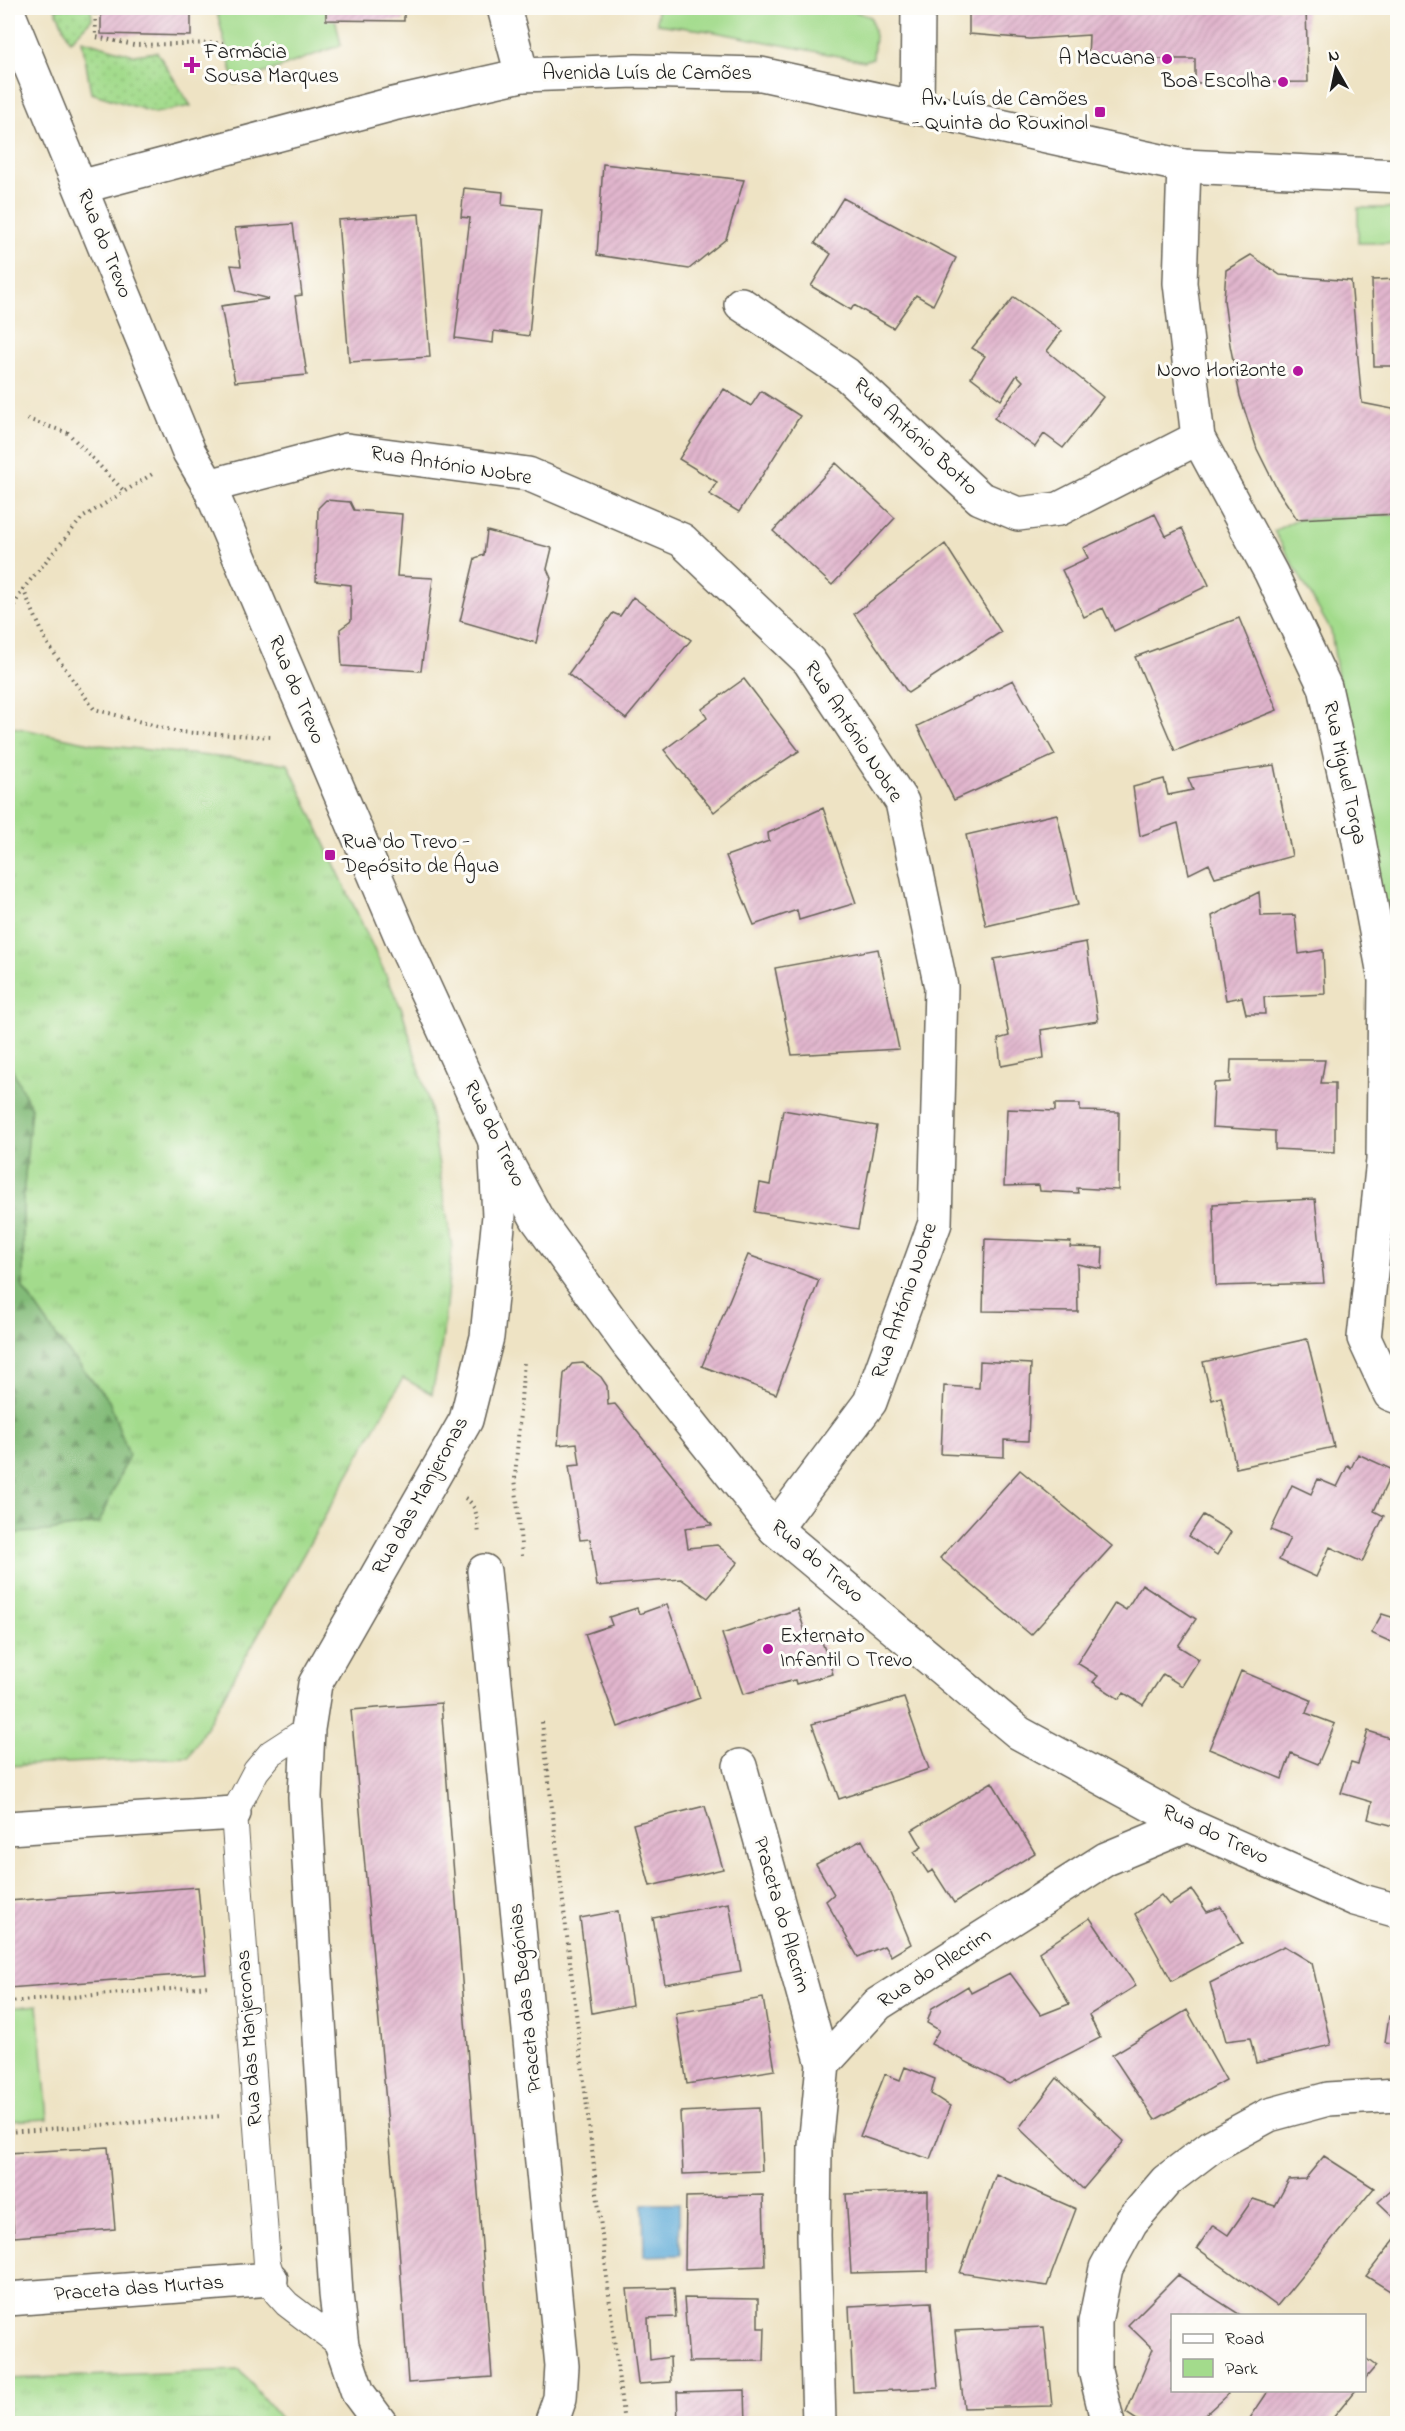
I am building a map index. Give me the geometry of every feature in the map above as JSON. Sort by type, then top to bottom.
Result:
[{"type":"street","points":[[504,8],[522,75]]},
{"type":"street","points":[[917,107],[918,8]]},
{"type":"street","name":"Rua do Trevo","points":[[8,12],[189,452],[209,486],[404,941],[495,1141],[537,1219],[627,1343],[775,1529],[1019,1733],[1188,1826],[1355,1899],[1398,1911]]},
{"type":"street","name":"Avenida Luís de Camões","points":[[80,187],[393,104],[522,75],[636,71],[761,74],[1184,166],[1398,176]]},
{"type":"street","name":"Rua Miguel Torga","points":[[1184,166],[1180,283],[1198,438],[1271,573],[1325,687],[1391,980],[1383,1160],[1364,1338],[1390,1394],[1398,1397]]},
{"type":"street","name":"Rua António Botto","points":[[741,304],[846,374],[980,498],[1018,514],[1059,509],[1198,438]]},
{"type":"street","name":"Rua António Nobre","points":[[209,486],[347,450],[528,474],[682,540],[809,661],[902,802],[941,987],[935,1223],[870,1402],[775,1529]]},
{"type":"street","name":"Rua das Manjeronas","points":[[381,2424],[358,2393],[342,2346],[336,2294],[305,1797],[308,1729],[315,1684],[466,1420],[487,1337],[499,1216],[495,1141]]},
{"type":"street","name":"Praceta das Begónias","points":[[484,1570],[562,2366],[560,2398],[551,2424]]},
{"type":"street","name":"Praceta do Alecrim","points":[[740,1766],[823,2064]]},
{"type":"street","points":[[8,1828],[234,1813]]},
{"type":"street","name":"Rua do Alecrim","points":[[823,2064],[878,2004],[1106,1858],[1188,1826]]},
{"type":"street","points":[[819,2424],[814,2235],[815,2146],[823,2064]]},
{"type":"street","points":[[1107,2424],[1095,2370],[1095,2322],[1107,2268],[1131,2222],[1166,2181],[1212,2146],[1269,2115],[1328,2099],[1398,2095]]},
{"type":"street","name":"Praceta das Murtas","points":[[8,2299],[271,2279]]},
{"type":"lane","points":[[234,1813],[256,1771],[271,1753],[308,1729]]},
{"type":"lane","name":"Rua das Manjeronas","points":[[234,1813],[267,2263],[277,2293],[286,2304],[342,2346]]},
{"type":"path","points":[[95,8],[96,38],[134,45],[223,43]]},
{"type":"path","points":[[27,419],[68,433],[124,491]]},
{"type":"path","points":[[8,616],[22,589],[82,518],[189,452]]},
{"type":"path","points":[[22,589],[47,643],[94,708],[178,732],[299,738],[314,732]]},
{"type":"path","points":[[523,1559],[514,1477],[525,1360]]},
{"type":"path","points":[[433,1478],[473,1505],[484,1570]]},
{"type":"path","points":[[541,1713],[624,2424]]},
{"type":"path","points":[[8,2002],[246,1983]]},
{"type":"path","points":[[8,2132],[255,2114]]},
{"type":"green space","points":[[55,8],[91,8],[92,19],[70,41]]},
{"type":"green space","points":[[216,8],[333,8],[341,45],[235,84]]},
{"type":"green space","points":[[657,8],[806,8],[854,11],[871,17],[875,36],[873,58],[864,61],[710,31],[657,24]]},
{"type":"green space","points":[[82,40],[134,55],[157,52],[191,106],[155,113],[91,93]]},
{"type":"green space","points":[[1358,208],[1397,208],[1397,243],[1358,243]]},
{"type":"green space","points":[[1397,514],[1397,928],[1374,919],[1331,631],[1274,531],[1297,519]]},
{"type":"green space","points":[[8,726],[100,745],[288,764],[402,1010],[429,1103],[452,1248],[442,1343],[432,1394],[403,1378],[189,1757],[8,1766]]},
{"type":"green space","points":[[8,1060],[31,1108],[23,1198],[23,1288],[62,1344],[109,1401],[129,1455],[99,1523],[48,1531],[8,1534]]},
{"type":"green space","points":[[38,2005],[48,2119],[8,2121],[8,2008]]},
{"type":"green space","points":[[240,2370],[284,2423],[8,2423],[8,2379]]},
{"type":"water","points":[[643,2204],[679,2204],[680,2255],[644,2256]]},
{"type":"building","points":[[101,8],[191,8],[191,36],[101,34]]},
{"type":"building","points":[[326,8],[404,8],[404,21],[326,20]]},
{"type":"building","points":[[969,8],[1306,8],[1308,82],[1195,83],[1195,59],[1088,59],[1089,35],[1030,39],[969,34]]},
{"type":"building","points":[[603,164],[744,180],[726,239],[689,269],[597,255]]},
{"type":"building","points":[[464,188],[503,192],[502,205],[541,209],[529,336],[494,331],[493,343],[455,338],[470,218],[461,217]]},
{"type":"building","points":[[843,198],[956,258],[933,305],[916,295],[893,328],[854,305],[851,310],[811,286],[831,254],[815,243]]},
{"type":"building","points":[[419,214],[430,357],[349,362],[338,220]]},
{"type":"building","points":[[293,224],[302,295],[295,296],[307,375],[235,382],[221,306],[269,299],[237,291],[231,265],[241,266],[235,228]]},
{"type":"building","name":"Novo Horizonte","points":[[1251,255],[1280,275],[1351,281],[1362,403],[1398,410],[1398,514],[1297,519],[1277,489],[1257,449],[1240,396],[1224,300],[1226,270]]},
{"type":"building","points":[[1398,279],[1398,366],[1374,366],[1372,280]]},
{"type":"building","points":[[1014,297],[1062,331],[1047,351],[1103,397],[1063,448],[1044,434],[1035,447],[994,418],[1023,381],[1017,375],[1001,400],[971,377],[985,356],[972,348]]},
{"type":"building","points":[[724,389],[751,406],[761,391],[800,416],[739,512],[709,494],[717,482],[679,459]]},
{"type":"building","points":[[836,463],[895,518],[832,585],[773,531]]},
{"type":"building","points":[[326,500],[350,502],[354,510],[402,514],[397,576],[433,578],[421,671],[342,666],[340,629],[351,621],[351,585],[316,581],[318,508]]},
{"type":"building","points":[[1155,514],[1166,536],[1182,528],[1209,585],[1114,631],[1103,608],[1084,617],[1062,570],[1088,558],[1083,548]]},
{"type":"building","points":[[487,531],[552,548],[547,569],[551,578],[536,643],[460,621],[475,558],[484,555]]},
{"type":"building","points":[[945,544],[1001,632],[908,693],[854,614]]},
{"type":"building","points":[[633,597],[691,640],[626,719],[568,674],[613,613],[620,616]]},
{"type":"building","points":[[1239,618],[1277,710],[1175,751],[1135,657]]},
{"type":"building","points":[[744,679],[799,751],[746,786],[714,812],[664,750],[707,718],[702,709]]},
{"type":"building","points":[[1013,680],[1055,755],[954,800],[917,726]]},
{"type":"building","points":[[1274,765],[1292,856],[1215,877],[1209,864],[1189,874],[1178,823],[1140,836],[1133,787],[1164,779],[1168,795],[1193,790],[1188,778]]},
{"type":"building","points":[[823,808],[856,903],[799,920],[797,910],[754,925],[726,856],[769,841],[768,833]]},
{"type":"building","points":[[1057,814],[1078,905],[986,926],[966,835]]},
{"type":"building","points":[[1259,892],[1261,916],[1295,915],[1299,954],[1323,950],[1325,994],[1264,997],[1265,1014],[1246,1014],[1242,997],[1226,1000],[1212,916]]},
{"type":"building","points":[[1086,942],[1098,1021],[1041,1030],[1044,1058],[1001,1066],[998,1039],[1009,1036],[994,959]]},
{"type":"building","points":[[878,949],[899,1049],[792,1055],[775,968]]},
{"type":"building","points":[[1231,1060],[1325,1060],[1321,1083],[1335,1083],[1335,1152],[1275,1149],[1275,1131],[1212,1127],[1214,1083],[1230,1082]]},
{"type":"building","points":[[1055,1104],[1080,1104],[1080,1111],[1119,1112],[1118,1190],[1077,1188],[1078,1193],[1040,1191],[1039,1185],[1004,1186],[1007,1109],[1055,1111]]},
{"type":"building","points":[[783,1110],[877,1126],[858,1229],[755,1212],[760,1183],[770,1185]]},
{"type":"building","points":[[1315,1199],[1324,1283],[1216,1286],[1213,1204]]},
{"type":"building","points":[[985,1239],[1071,1242],[1070,1247],[1103,1248],[1102,1269],[1077,1264],[1078,1312],[983,1311]]},
{"type":"building","points":[[748,1255],[819,1280],[776,1394],[702,1366]]},
{"type":"building","points":[[1307,1339],[1334,1447],[1236,1468],[1221,1397],[1212,1400],[1203,1362]]},
{"type":"building","points":[[980,1361],[1031,1364],[1028,1441],[1004,1440],[1004,1457],[941,1454],[944,1386],[979,1388]]},
{"type":"building","points":[[583,1363],[601,1377],[607,1386],[608,1405],[615,1404],[712,1525],[685,1528],[688,1548],[717,1545],[738,1562],[708,1598],[681,1579],[597,1586],[590,1539],[580,1540],[569,1466],[580,1465],[577,1443],[558,1445],[564,1374],[572,1364]]},
{"type":"building","points":[[1358,1454],[1393,1470],[1374,1511],[1384,1516],[1362,1562],[1330,1547],[1316,1577],[1279,1560],[1290,1538],[1271,1530],[1292,1485],[1311,1494],[1318,1479],[1337,1487],[1348,1465],[1351,1468]]},
{"type":"building","points":[[1020,1470],[1112,1546],[1031,1635],[940,1558]]},
{"type":"building","points":[[1203,1515],[1231,1532],[1217,1555],[1189,1536]]},
{"type":"building","points":[[1142,1584],[1196,1619],[1178,1646],[1199,1659],[1182,1686],[1163,1674],[1143,1705],[1124,1693],[1119,1699],[1093,1682],[1098,1676],[1077,1663],[1115,1603],[1126,1610]]},
{"type":"building","points":[[667,1604],[700,1698],[618,1727],[585,1634],[612,1625],[609,1617],[637,1608],[639,1614]]},
{"type":"building","points":[[798,1609],[806,1635],[810,1637],[819,1633],[833,1674],[796,1684],[795,1680],[743,1694],[722,1634]]},
{"type":"building","points":[[1382,1614],[1398,1619],[1398,1645],[1371,1633]]},
{"type":"building","points":[[1241,1671],[1311,1700],[1306,1713],[1335,1724],[1318,1764],[1291,1753],[1282,1779],[1209,1749]]},
{"type":"building","points":[[904,1698],[929,1769],[839,1799],[812,1724]]},
{"type":"building","points":[[441,1703],[492,2377],[408,2383],[399,2248],[351,1710]]},
{"type":"building","points":[[1398,1716],[1398,1827],[1368,1819],[1372,1802],[1341,1793],[1351,1762],[1358,1764],[1368,1731],[1390,1738]]},
{"type":"building","points":[[992,1782],[1035,1853],[954,1903],[933,1870],[928,1873],[914,1852],[922,1847],[912,1830]]},
{"type":"building","points":[[705,1806],[723,1869],[650,1886],[633,1824]]},
{"type":"building","points":[[862,1840],[889,1891],[911,1944],[891,1956],[884,1946],[858,1957],[826,1901],[834,1894],[816,1864]]},
{"type":"building","points":[[198,1887],[206,1973],[8,1988],[8,1901]]},
{"type":"building","points":[[1192,1890],[1207,1912],[1221,1907],[1242,1943],[1172,1981],[1135,1914],[1161,1895],[1169,1905]]},
{"type":"building","points":[[729,1903],[741,1971],[665,1984],[653,1918]]},
{"type":"building","points":[[618,1911],[632,2005],[592,2013],[580,1918]]},
{"type":"building","points":[[1090,1918],[1136,1986],[1089,2015],[1100,2038],[1010,2084],[931,2044],[939,2030],[927,2023],[932,2008],[968,1986],[971,1993],[1010,1973],[1041,2015],[1069,2004],[1039,1952]]},
{"type":"building","points":[[1284,1946],[1312,1963],[1331,2045],[1256,2063],[1250,2038],[1226,2041],[1210,1983]]},
{"type":"building","points":[[763,1998],[775,2070],[687,2084],[676,2013]]},
{"type":"building","points":[[1187,2010],[1226,2080],[1155,2120],[1112,2055]]},
{"type":"building","points":[[1389,2016],[1398,2018],[1398,2044],[1385,2042]]},
{"type":"building","points":[[905,2067],[935,2079],[931,2094],[950,2106],[930,2159],[860,2136],[885,2074],[900,2080]]},
{"type":"building","points":[[1057,2078],[1124,2141],[1083,2189],[1019,2128]]},
{"type":"building","points":[[759,2108],[762,2171],[683,2174],[680,2112]]},
{"type":"building","points":[[108,2147],[115,2229],[14,2237],[8,2153]]},
{"type":"building","points":[[1324,2156],[1374,2188],[1277,2306],[1197,2248],[1213,2225],[1228,2235],[1253,2199],[1275,2206],[1289,2180],[1305,2179]]},
{"type":"building","points":[[996,2174],[1076,2209],[1047,2286],[960,2273]]},
{"type":"building","points":[[1398,2185],[1398,2221],[1378,2202]]},
{"type":"building","points":[[928,2191],[928,2271],[851,2273],[846,2194]]},
{"type":"building","points":[[763,2195],[765,2266],[685,2269],[686,2197]]},
{"type":"building","points":[[1398,2235],[1398,2296],[1366,2276]]},
{"type":"building","points":[[1178,2275],[1239,2314],[1171,2314],[1171,2392],[1226,2392],[1228,2394],[1195,2424],[1143,2424],[1126,2413],[1153,2349],[1128,2325]]},
{"type":"building","points":[[674,2288],[676,2317],[648,2318],[650,2360],[670,2357],[671,2382],[638,2384],[627,2289]]},
{"type":"building","points":[[684,2298],[758,2299],[758,2328],[765,2328],[764,2361],[689,2362]]},
{"type":"building","points":[[931,2302],[938,2388],[853,2392],[849,2306]]},
{"type":"building","points":[[1044,2327],[1052,2406],[964,2408],[955,2331]]},
{"type":"building","points":[[1366,2358],[1376,2366],[1366,2378]]},
{"type":"building","points":[[745,2390],[746,2424],[678,2424],[677,2392]]},
{"type":"building","points":[[1268,2392],[1354,2392],[1328,2424],[1246,2424]]},
{"type":"place","name":"A Macuana","points":[[1167,59]]},
{"type":"place","name":"Farmácia Sousa Marques","points":[[192,65]]},
{"type":"place","name":"Boa Escolha","points":[[1283,82]]},
{"type":"place","name":"Av. Luís de Camões - Quinta do Rouxinol","points":[[1100,112]]},
{"type":"place","name":"Novo Horizonte","points":[[1298,371]]},
{"type":"place","name":"Rua do Trevo - Depósito de Água","points":[[330,855]]},
{"type":"place","name":"Externato Infantil O Trevo","points":[[768,1649]]}]
